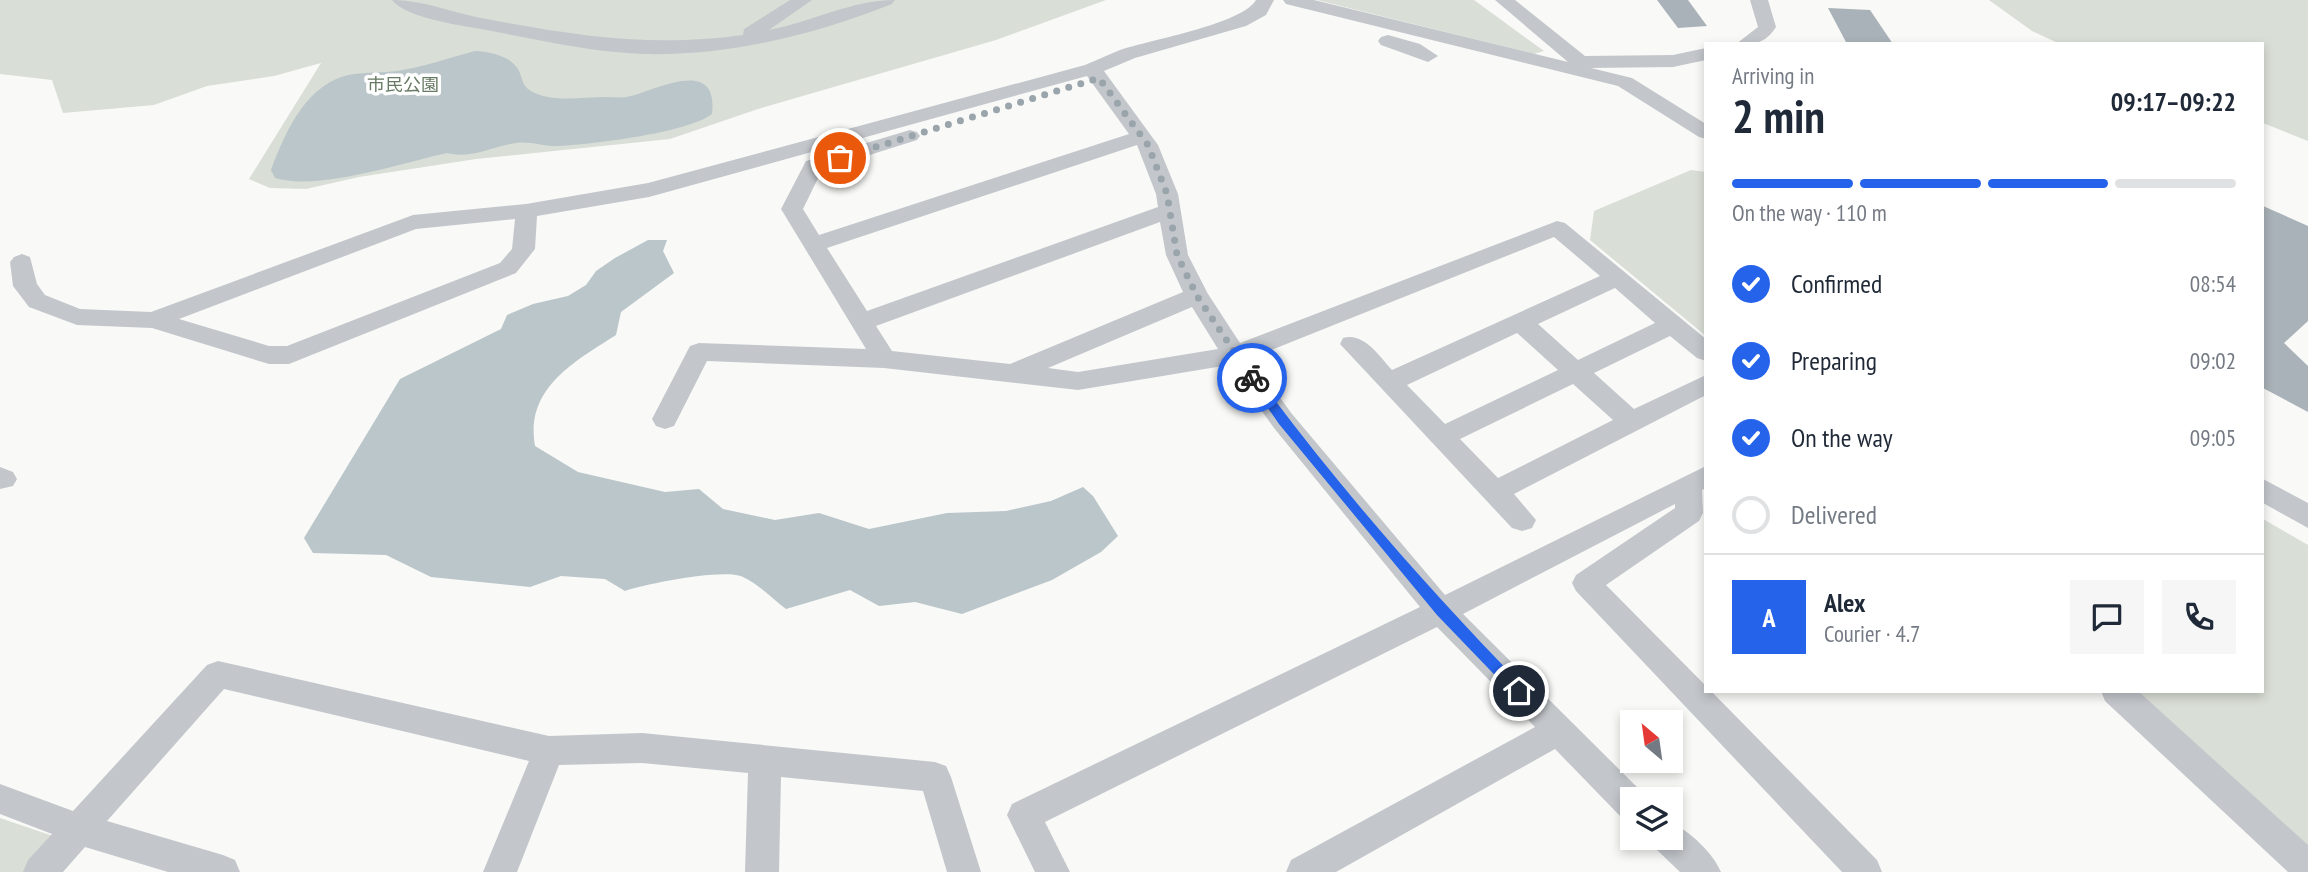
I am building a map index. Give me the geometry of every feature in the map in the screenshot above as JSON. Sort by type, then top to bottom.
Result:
[{"type":"street","points":[[401,0],[451,17],[605,44],[662,48],[794,31],[834,20],[887,0]]},
{"type":"street","points":[[742,39],[803,0]]},
{"type":"street","points":[[1292,0],[1625,82],[1704,131]]},
{"type":"street","points":[[1504,0],[1580,62]]},
{"type":"street","points":[[1748,42],[1762,34],[1767,26],[1759,0]]},
{"type":"street","points":[[884,359],[792,209],[814,166],[1096,73],[1128,54],[1239,22],[1259,11],[1264,3],[1413,48],[1429,56]]},
{"type":"street","points":[[1546,64],[1673,61],[1704,54]]},
{"type":"street","points":[[1096,73],[1148,145],[1167,194],[1177,255],[1197,296],[1235,355],[1283,421],[1441,611],[1620,793]]},
{"type":"street","points":[[153,320],[413,222],[526,211],[649,190],[1096,73]]},
{"type":"street","points":[[814,244],[1141,137]]},
{"type":"street","points":[[22,262],[25,286],[37,301],[77,317],[153,320],[269,355],[289,355],[508,268],[520,258],[527,247],[526,211]]},
{"type":"street","points":[[861,322],[1170,211]]},
{"type":"street","points":[[665,419],[699,352],[884,359],[1078,381],[1235,355],[1557,228],[1704,350]]},
{"type":"street","points":[[1389,382],[1617,278]]},
{"type":"street","points":[[1012,373],[1197,296]]},
{"type":"street","points":[[1520,322],[1632,422]]},
{"type":"street","points":[[1442,437],[1673,324]]},
{"type":"street","points":[[1352,344],[1522,520]]},
{"type":"street","points":[[1495,492],[1704,385]]},
{"type":"street","points":[[1053,872],[1024,815],[1441,611],[1697,481]]},
{"type":"street","points":[[1697,481],[1689,513],[1586,583],[1865,872]]},
{"type":"street","points":[[2264,491],[2308,517]]},
{"type":"street","points":[[40,872],[218,674],[550,751],[642,748],[935,777],[964,872]]},
{"type":"street","points":[[2118,693],[2308,868]]},
{"type":"street","points":[[1303,872],[1558,731]]},
{"type":"street","points":[[500,872],[550,751]]},
{"type":"street","points":[[762,872],[765,760]]},
{"type":"street","points":[[0,799],[80,829],[223,872]]},
{"type":"street","points":[[1681,850],[1704,872]]},
{"type":"green space","name":"市民公園","points":[[0,0],[1106,0],[996,40],[758,109],[670,139],[476,159],[359,177],[306,189],[270,188],[249,179],[321,63],[274,76],[207,86],[154,105],[63,113],[52,80],[0,74]]},
{"type":"green space","points":[[1317,0],[1474,0],[1544,51],[1534,54]]},
{"type":"green space","points":[[1989,0],[2308,0],[2308,141],[2264,123],[2264,42],[2056,42],[2032,31]]},
{"type":"green space","points":[[1691,170],[1704,172],[1704,334],[1590,240],[1594,211]]},
{"type":"green space","points":[[2264,520],[2308,545],[2308,850],[2137,693],[2264,693]]},
{"type":"green space","points":[[0,818],[53,836],[30,872],[0,872]]},
{"type":"shaded area","points":[[475,51],[492,53],[509,60],[518,69],[528,89],[548,97],[627,97],[667,84],[695,81],[705,85],[711,96],[712,114],[682,127],[616,140],[559,146],[516,143],[473,154],[447,153],[337,178],[293,181],[275,178],[271,170],[291,124],[300,110],[323,86],[354,74],[392,72]]},
{"type":"shaded area","points":[[648,240],[667,240],[663,251],[674,273],[621,312],[616,335],[556,379],[538,408],[534,426],[535,446],[578,472],[665,492],[699,489],[723,509],[775,520],[819,513],[869,529],[947,513],[1006,511],[1051,501],[1083,487],[1093,496],[1118,536],[1101,552],[1052,580],[962,614],[915,602],[879,606],[850,590],[786,609],[754,584],[743,577],[733,575],[685,578],[625,591],[605,579],[561,576],[530,587],[431,577],[386,555],[313,553],[304,538],[400,379],[501,329],[507,315],[533,304],[568,296],[586,285],[596,271]]},
{"type":"building","points":[[1657,0],[1688,0],[1707,26],[1678,28]]},
{"type":"building","points":[[1828,8],[1870,10],[1892,42],[1846,42]]},
{"type":"building","points":[[2264,206],[2308,226],[2308,321],[2284,343],[2308,366],[2308,412],[2264,389]]},
{"type":"way so far","points":[[840,158],[1099,78],[1148,145],[1167,194],[1177,255],[1197,296],[1252,378]]},
{"type":"route","points":[[1252,378],[1283,421],[1441,611],[1519,691]]}]
